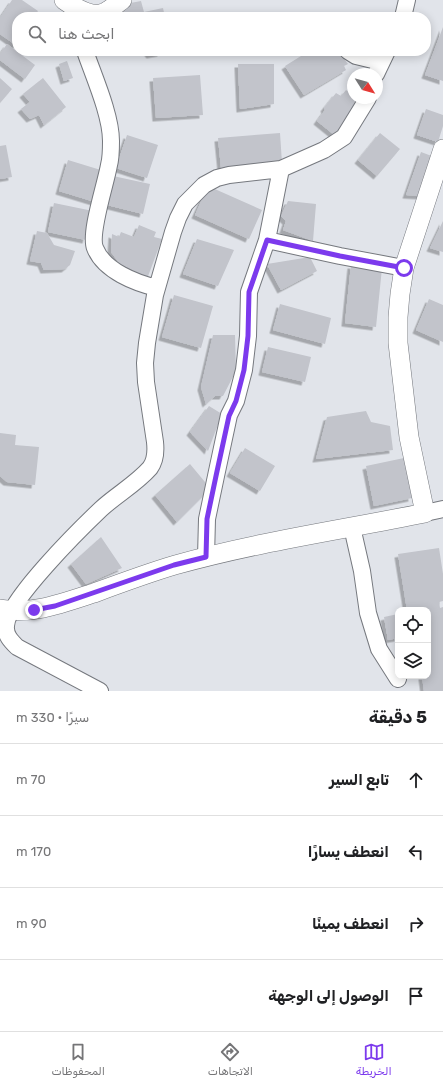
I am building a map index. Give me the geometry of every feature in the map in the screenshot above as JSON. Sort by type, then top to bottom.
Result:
[{"type":"street","points":[[104,12],[122,0]]},
{"type":"street","points":[[404,12],[407,0]]},
{"type":"street","points":[[73,8],[88,12]]},
{"type":"street","points":[[87,56],[109,123],[111,141],[110,165],[99,208],[94,239],[95,248],[105,262],[127,278],[157,288]]},
{"type":"street","points":[[356,56],[381,62]]},
{"type":"street","points":[[100,691],[17,647],[8,637],[6,610],[101,508],[142,475],[150,467],[154,459],[156,451],[147,389],[145,363],[150,322],[157,288],[178,218],[194,194],[204,185],[217,178],[229,175],[281,169],[324,150],[344,137],[364,104]]},
{"type":"street","points":[[424,513],[409,437],[398,343],[398,317],[404,268],[443,149]]},
{"type":"street","points":[[206,557],[207,519],[214,483],[229,416],[236,401],[244,370],[248,336],[249,292],[267,240],[281,169]]},
{"type":"street","points":[[267,240],[404,268]]},
{"type":"street","points":[[6,610],[34,610],[55,606],[174,565],[322,532],[352,528],[443,509]]},
{"type":"street","points":[[352,528],[362,571],[368,613],[379,649],[395,674]]},
{"type":"building","points":[[12,0],[22,0],[38,11],[12,12],[12,42],[0,34],[0,18]]},
{"type":"building","points":[[141,1],[144,12],[121,12],[120,5]]},
{"type":"building","points":[[163,8],[164,12],[144,12]]},
{"type":"building","points":[[443,27],[443,81],[425,75]]},
{"type":"building","points":[[7,44],[12,48],[12,56],[23,56],[35,65],[25,79],[0,60],[0,54]]},
{"type":"building","points":[[301,56],[342,56],[348,64],[344,66],[346,70],[304,95],[285,66]]},
{"type":"building","points":[[67,61],[73,78],[64,81],[59,64]]},
{"type":"building","points":[[238,64],[274,64],[274,104],[240,109]]},
{"type":"building","points":[[200,75],[203,115],[156,118],[153,78]]},
{"type":"building","points":[[0,78],[12,89],[0,103]]},
{"type":"building","points":[[43,78],[66,107],[44,125],[39,115],[30,119],[21,109],[30,102],[23,94]]},
{"type":"building","points":[[346,90],[347,104],[361,104],[338,138],[317,121],[325,110],[324,108],[336,93],[341,96]]},
{"type":"building","points":[[426,109],[443,115],[443,126],[438,142],[417,135]]},
{"type":"building","points":[[280,133],[282,163],[221,168],[218,138]]},
{"type":"building","points":[[380,133],[400,149],[377,176],[358,160]]},
{"type":"building","points":[[127,135],[158,145],[147,178],[116,168]]},
{"type":"building","points":[[6,145],[12,177],[0,179],[0,146]]},
{"type":"building","points":[[421,152],[437,158],[423,196],[406,195]]},
{"type":"building","points":[[68,160],[104,171],[95,202],[59,191]]},
{"type":"building","points":[[113,176],[150,184],[143,214],[107,205]]},
{"type":"building","points":[[208,186],[262,210],[249,239],[195,215]]},
{"type":"building","points":[[288,201],[316,204],[313,241],[283,230],[286,221],[281,216]]},
{"type":"building","points":[[54,203],[93,211],[86,240],[48,232]]},
{"type":"building","points":[[443,221],[443,252],[430,248]]},
{"type":"building","points":[[139,225],[156,232],[154,237],[162,239],[147,279],[126,272],[111,252],[112,234],[119,237],[121,232],[134,237]]},
{"type":"building","points":[[37,231],[47,233],[54,245],[75,251],[70,265],[65,269],[44,270],[41,263],[30,261]]},
{"type":"building","points":[[197,239],[234,250],[218,286],[183,274]]},
{"type":"building","points":[[310,257],[317,271],[281,290],[267,264]]},
{"type":"building","points":[[351,265],[382,268],[376,327],[345,323]]},
{"type":"building","points":[[174,295],[213,306],[201,348],[162,337]]},
{"type":"building","points":[[429,299],[443,305],[443,342],[416,330]]},
{"type":"building","points":[[280,304],[331,318],[325,344],[273,330]]},
{"type":"building","points":[[213,335],[235,335],[236,371],[223,396],[215,396],[206,404],[201,387]]},
{"type":"building","points":[[268,347],[311,357],[305,382],[262,372]]},
{"type":"building","points":[[209,406],[222,414],[208,451],[190,432]]},
{"type":"building","points":[[366,411],[371,422],[390,426],[393,450],[316,459],[327,417]]},
{"type":"building","points":[[0,433],[16,435],[15,445],[39,447],[35,485],[7,482],[0,476]]},
{"type":"building","points":[[245,448],[275,466],[260,491],[230,473]]},
{"type":"building","points":[[404,458],[412,498],[374,506],[366,466]]},
{"type":"building","points":[[190,464],[205,482],[208,491],[177,522],[155,495]]},
{"type":"building","points":[[101,537],[122,568],[86,584],[71,564]]},
{"type":"building","points":[[439,548],[443,574],[443,601],[439,602],[440,608],[443,607],[443,691],[424,691],[422,679],[431,679],[431,607],[407,607],[398,554]]},
{"type":"building","points":[[395,615],[395,639],[388,640],[384,617]]},
{"type":"route","points":[[34,610],[55,606],[174,565],[206,557],[207,519],[229,416],[241,386],[244,370],[248,336],[249,292],[267,240],[404,268]]}]
